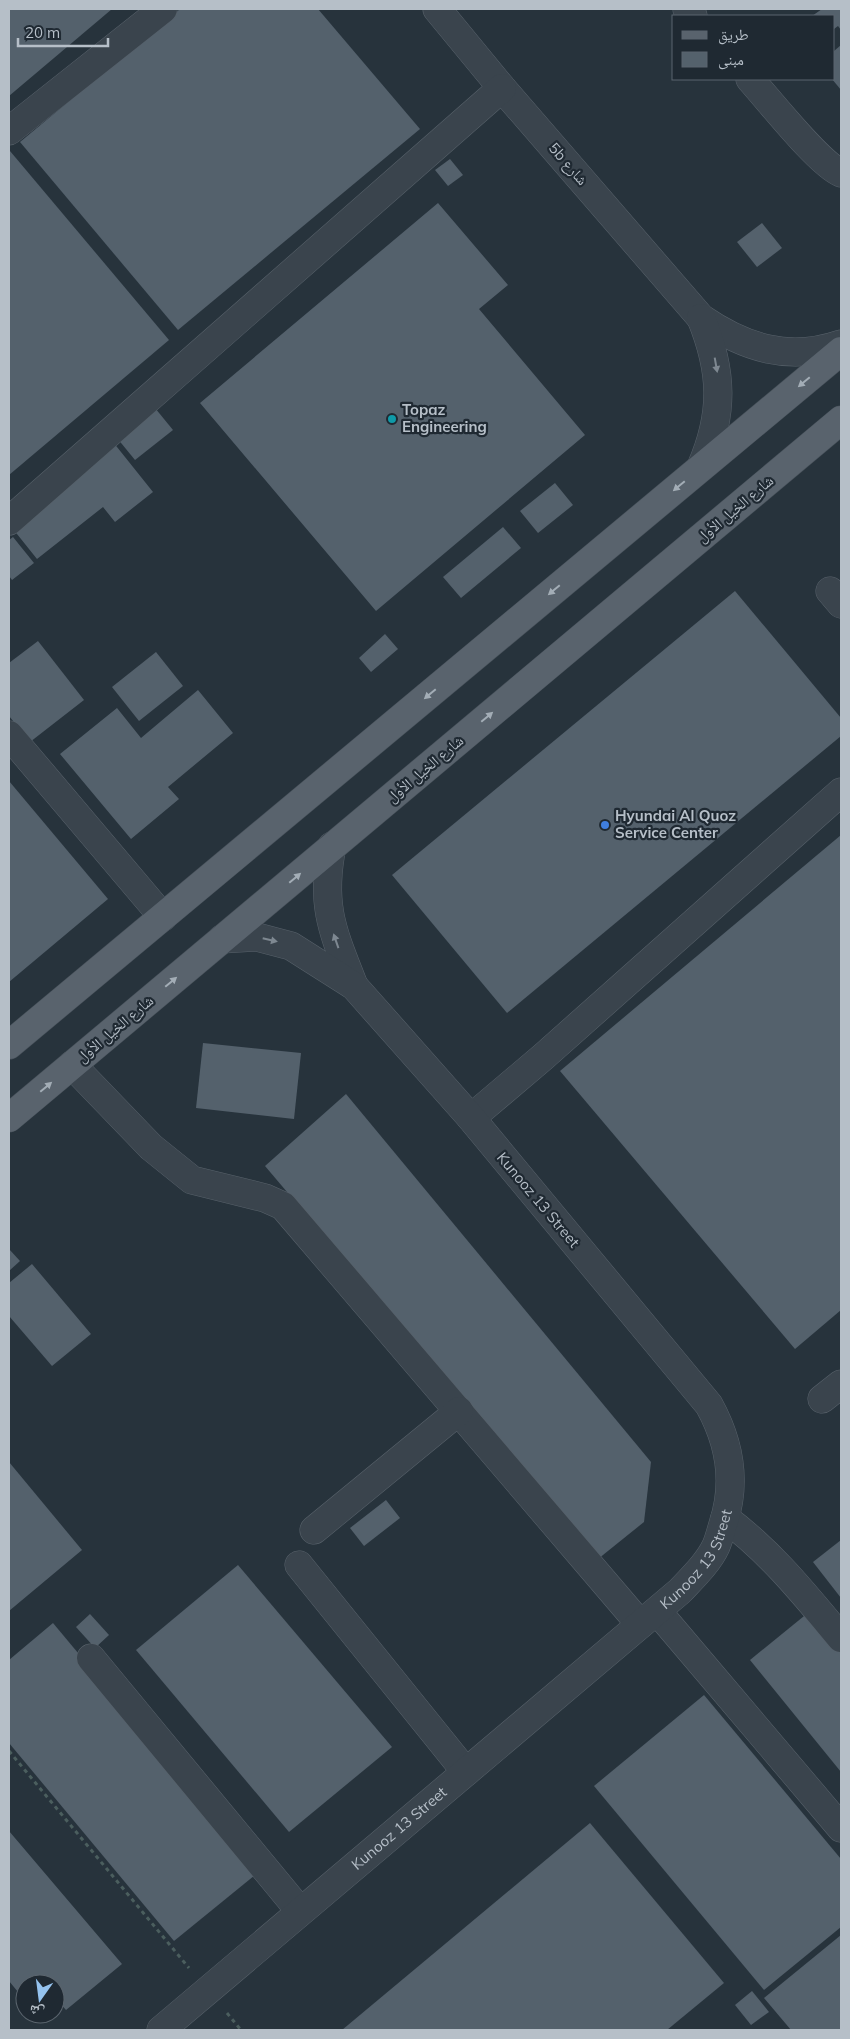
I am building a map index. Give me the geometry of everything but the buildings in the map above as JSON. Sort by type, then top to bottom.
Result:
[{"type":"main road","points":[[9,1045],[841,351]]},
{"type":"main road","name":"شارع الخيل الأول","points":[[9,1118],[841,420]]},
{"type":"street","points":[[9,131],[163,9]]},
{"type":"street","name":"5b شارع","points":[[437,9],[502,88],[702,318],[740,341],[774,351],[802,352],[828,349],[841,344]]},
{"type":"street","points":[[751,80],[815,151],[835,170],[841,173]]},
{"type":"street","points":[[9,521],[502,88]]},
{"type":"street","name":"5b شارع","points":[[701,467],[711,444],[717,419],[719,393],[717,367],[702,318]]},
{"type":"street","points":[[9,735],[163,917]]},
{"type":"street","points":[[471,1118],[543,1057],[841,792]]},
{"type":"street","name":"Kunooz 13 Street","points":[[332,846],[326,885],[327,904],[336,941],[354,986]]},
{"type":"street","name":"Kunooz 13 Street","points":[[178,2025],[208,1991],[300,1911],[680,1591],[700,1570],[716,1546],[730,1495],[731,1472],[729,1456],[720,1426],[709,1405],[471,1118],[354,986],[291,946],[257,937],[222,939]]},
{"type":"street","points":[[72,1065],[151,1147],[192,1180],[265,1198],[283,1206],[459,1411],[841,1828]]},
{"type":"street","points":[[314,1530],[459,1411]]},
{"type":"street","points":[[725,1518],[744,1532],[780,1566],[841,1638]]},
{"type":"street","points":[[299,1565],[466,1772]]},
{"type":"street","points":[[91,1658],[300,1911]]},
{"type":"path","points":[[9,1752],[241,2030]]},
{"type":"place","name":"Topaz Engineering","points":[[392,419]]},
{"type":"place","name":"Hyundai Al Quoz Service Center","points":[[605,825]]}]
